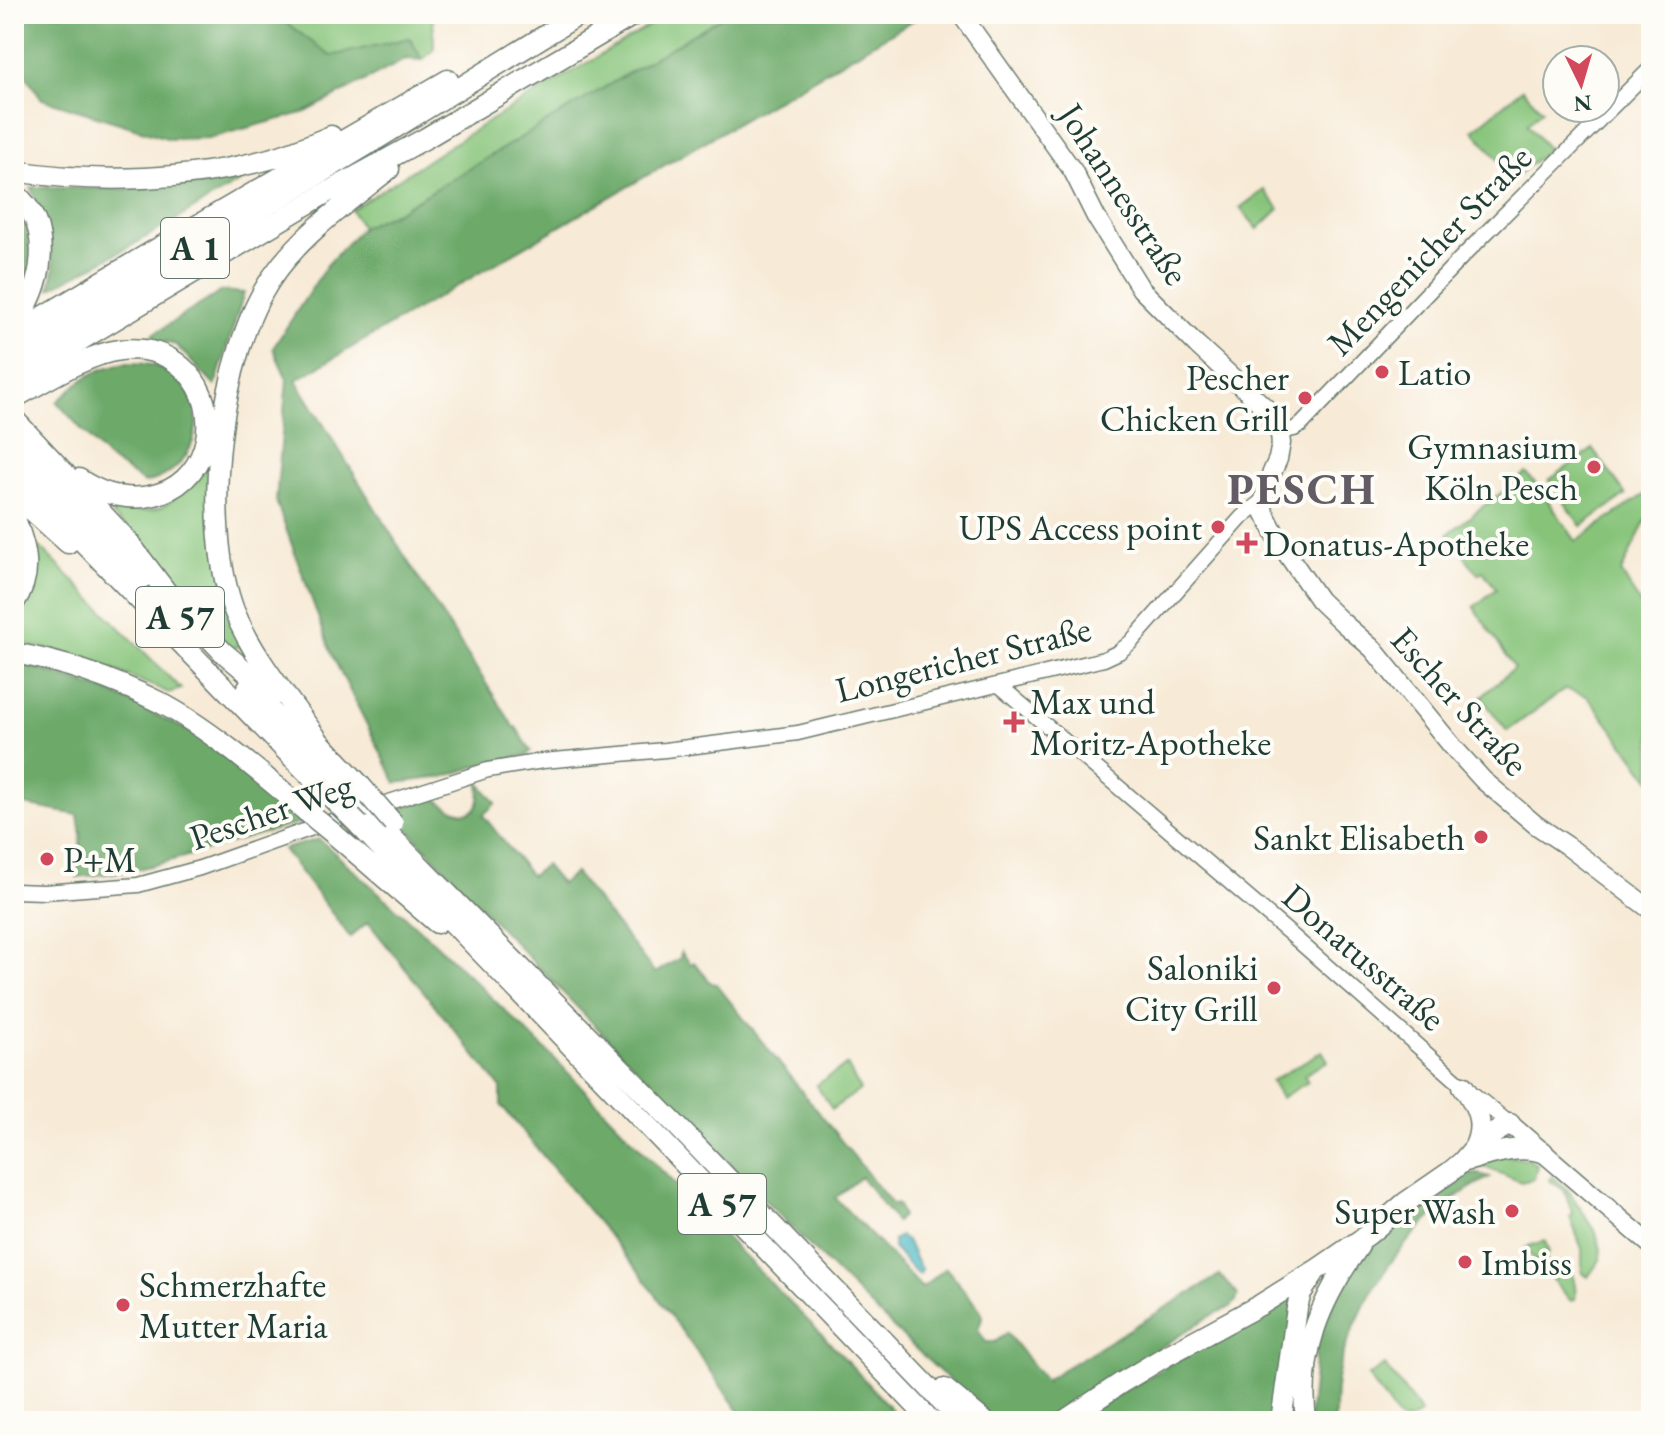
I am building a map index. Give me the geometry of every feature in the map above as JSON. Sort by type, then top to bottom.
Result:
[{"type":"highway","points":[[14,334],[563,14]]},
{"type":"highway","name":"A 1","points":[[14,357],[580,14]]},
{"type":"highway","name":"A 1","points":[[14,380],[326,193],[426,138],[635,14]]},
{"type":"highway","points":[[14,171],[49,177],[97,179],[213,170],[299,149],[419,97]]},
{"type":"highway","points":[[376,823],[344,789],[318,740],[248,639],[235,611],[224,574],[219,539],[217,473],[239,349],[253,311],[272,276],[319,227],[426,138]]},
{"type":"highway","points":[[14,193],[30,212],[37,227],[41,258],[34,291],[14,324]]},
{"type":"highway","points":[[14,398],[68,363],[159,294]]},
{"type":"highway","points":[[14,398],[95,357],[121,350],[144,349],[166,356],[182,366],[205,398],[209,420],[203,452],[185,478],[162,493],[146,497],[110,495],[74,476],[47,452]]},
{"type":"highway","points":[[14,419],[127,540],[168,594],[223,652],[263,684],[318,740]]},
{"type":"highway","name":"A 57","points":[[14,447],[376,823],[513,987],[931,1421]]},
{"type":"highway","name":"A 57","points":[[14,471],[168,629],[344,789]]},
{"type":"highway","points":[[14,494],[120,591],[168,629]]},
{"type":"highway","points":[[14,515],[25,549],[27,567],[25,581],[14,603]]},
{"type":"highway","points":[[14,653],[98,675],[161,703],[207,733],[334,834],[513,987]]},
{"type":"highway","name":"A 57","points":[[376,823],[437,872],[451,896],[961,1421]]},
{"type":"highway","points":[[1463,1086],[1480,1120],[1479,1136],[1468,1155]]},
{"type":"highway","points":[[1064,1421],[1155,1363],[1318,1269],[1369,1234],[1468,1155],[1504,1140],[1510,1124]]},
{"type":"highway","points":[[1468,1155],[1513,1148],[1543,1152]]},
{"type":"highway","points":[[1306,1421],[1307,1361],[1318,1319],[1335,1281],[1369,1234]]},
{"type":"highway","points":[[1281,1421],[1299,1300],[1304,1287],[1318,1269]]},
{"type":"highway","points":[[859,1317],[984,1421]]},
{"type":"main road","name":"Johannesstraße","points":[[961,14],[1073,171],[1096,217],[1141,289],[1178,328],[1271,413],[1280,432]]},
{"type":"main road","name":"Longericher Straße","points":[[1263,500],[1281,449],[1280,432]]},
{"type":"main road","name":"Escher Straße","points":[[1263,500],[1263,510],[1281,545],[1319,600],[1373,649],[1469,767],[1536,825],[1651,910]]},
{"type":"main road","name":"Donatusstraße","points":[[1510,1124],[1651,1245]]},
{"type":"street","name":"Mengenicher Straße","points":[[1280,432],[1301,425],[1471,248],[1651,68]]},
{"type":"street","name":"Longericher Straße","points":[[543,761],[798,733],[1104,659],[1131,642],[1242,517],[1263,500]]},
{"type":"street","name":"Donatusstraße","points":[[999,685],[1510,1124]]},
{"type":"street","name":"Pescher Weg","points":[[14,891],[44,892],[138,885],[200,868],[475,774],[543,761]]},
{"type":"green space","points":[[14,14],[274,14],[331,56],[410,38],[422,60],[406,59],[306,112],[210,138],[170,139],[42,99],[14,58]]},
{"type":"green space","points":[[274,14],[433,14],[434,50],[422,60],[410,38],[331,57]]},
{"type":"green space","points":[[669,14],[727,14],[397,212],[362,227],[351,210],[471,132]]},
{"type":"green space","points":[[727,14],[924,14],[296,380],[422,584],[531,751],[527,755],[443,777],[396,783],[332,655],[276,501],[287,379],[273,348],[327,265],[362,227],[397,212]]},
{"type":"green space","points":[[1522,89],[1541,109],[1527,124],[1548,149],[1514,178],[1473,130]]},
{"type":"green space","points":[[228,174],[244,179],[135,244],[50,289],[54,268],[31,187],[126,189]]},
{"type":"green space","points":[[1264,190],[1279,209],[1258,229],[1240,208]]},
{"type":"green space","points":[[14,207],[24,226],[30,254],[24,285],[14,288]]},
{"type":"green space","points":[[222,291],[244,293],[215,386],[176,345],[147,338]]},
{"type":"green space","points":[[125,363],[157,367],[179,381],[191,396],[196,414],[196,431],[190,448],[179,464],[145,483],[107,458],[57,402],[88,376]]},
{"type":"green space","points":[[213,439],[211,478],[253,662],[238,645],[231,652],[160,577],[166,570],[107,509],[147,511],[168,503],[184,488]]},
{"type":"green space","points":[[1593,449],[1626,495],[1581,526],[1549,480]]},
{"type":"green space","points":[[1526,473],[1576,541],[1651,490],[1651,509],[1621,572],[1651,622],[1651,780],[1587,696],[1565,689],[1507,731],[1481,697],[1514,668],[1474,607],[1496,589],[1483,571],[1478,574],[1448,534]]},
{"type":"green space","points":[[40,547],[181,689],[169,693],[79,655],[14,643],[14,618],[31,592]]},
{"type":"green space","points":[[14,663],[105,690],[201,737],[303,823],[155,865],[77,877],[81,835],[78,815],[14,803]]},
{"type":"green space","points":[[479,782],[496,803],[483,815],[531,876],[545,865],[561,884],[575,873],[655,973],[680,958],[681,952],[711,983],[716,984],[892,1204],[898,1205],[902,1216],[896,1222],[861,1177],[835,1198],[922,1288],[946,1268],[981,1311],[978,1330],[986,1342],[995,1342],[1007,1333],[1046,1382],[1220,1275],[1238,1295],[1235,1302],[1044,1421],[996,1421],[954,1385],[795,1231],[391,811],[434,797],[452,809],[467,813],[477,805]]},
{"type":"green space","points":[[319,839],[437,945],[553,1057],[902,1421],[746,1421],[640,1273],[501,1105],[501,1088],[368,922],[350,937],[283,849]]},
{"type":"green space","points":[[1322,1051],[1328,1061],[1304,1075],[1308,1082],[1281,1098],[1271,1081]]},
{"type":"green space","points":[[847,1065],[860,1090],[832,1109],[816,1085]]},
{"type":"green space","points":[[1501,1155],[1528,1159],[1537,1165],[1534,1179],[1521,1182],[1488,1168],[1475,1167]]},
{"type":"green space","points":[[1466,1174],[1490,1177],[1447,1204],[1393,1259],[1366,1302],[1344,1350],[1337,1379],[1335,1421],[1309,1421],[1318,1331],[1357,1257],[1406,1211]]},
{"type":"green space","points":[[1552,1176],[1568,1190],[1595,1230],[1601,1249],[1600,1260],[1588,1277],[1582,1271],[1582,1249],[1570,1217],[1573,1215],[1564,1190],[1549,1180]]},
{"type":"green space","points":[[1545,1241],[1549,1267],[1563,1262],[1572,1274],[1575,1299],[1571,1301],[1525,1249]]},
{"type":"green space","points":[[1300,1288],[1278,1421],[1073,1421]]},
{"type":"green space","points":[[1385,1365],[1421,1413],[1409,1421],[1400,1421],[1368,1376]]},
{"type":"water","points":[[900,1236],[922,1270],[920,1274],[893,1248],[893,1240]]},
{"type":"place","name":"Latio","points":[[1382,372]]},
{"type":"place","name":"Pescher Chicken Grill","points":[[1305,398]]},
{"type":"place","name":"Gymnasium Köln Pesch","points":[[1594,467]]},
{"type":"place","name":"UPS Access point","points":[[1218,527]]},
{"type":"place","name":"Donatus-Apotheke","points":[[1247,543]]},
{"type":"place","name":"Max und Moritz-Apotheke","points":[[1014,722]]},
{"type":"place","name":"Sankt Elisabeth","points":[[1481,837]]},
{"type":"place","name":"P+M","points":[[47,859]]},
{"type":"place","name":"Saloniki City Grill","points":[[1274,988]]},
{"type":"place","name":"Super Wash","points":[[1512,1211]]},
{"type":"place","name":"Imbiss","points":[[1465,1262]]},
{"type":"place","name":"Schmerzhafte Mutter Maria","points":[[123,1305]]},
{"type":"district","name":"PESCH","points":[[1302,488]]}]
